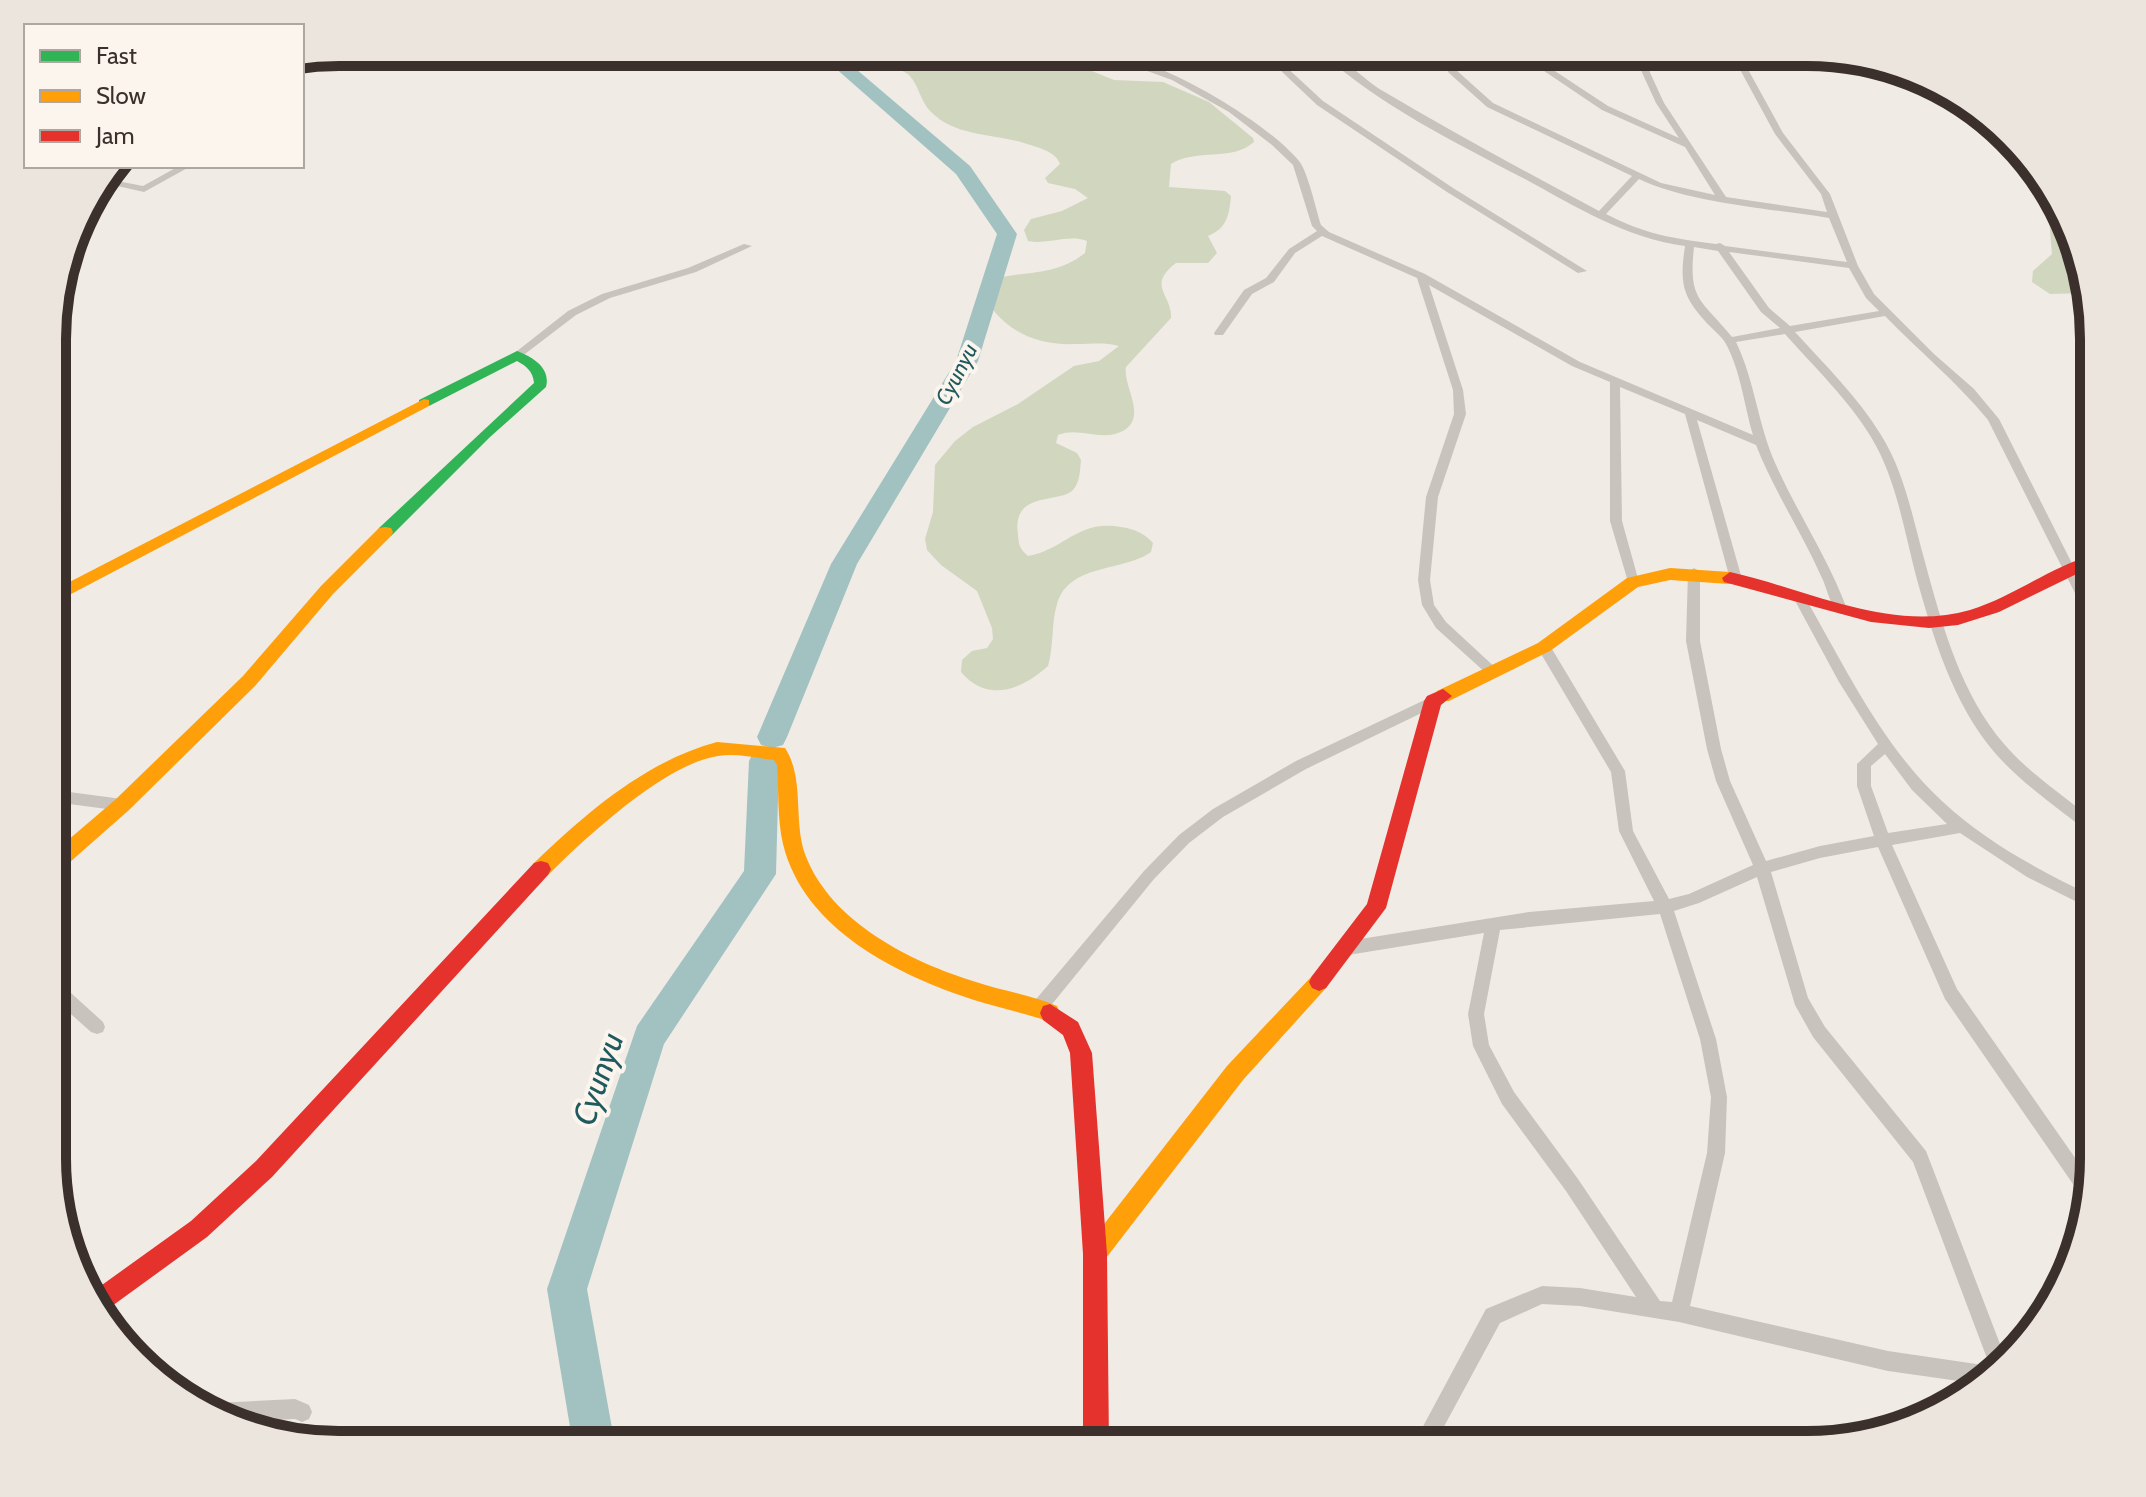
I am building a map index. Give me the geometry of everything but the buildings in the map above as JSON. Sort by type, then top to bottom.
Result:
[{"type":"street","points":[[1142,67],[1175,78],[1232,110],[1275,143],[1297,164],[1317,226],[1322,232],[1369,256],[1421,276],[1530,340],[1615,382],[1761,443]]},
{"type":"street","points":[[1281,67],[1320,103],[1450,190],[1582,271]]},
{"type":"street","points":[[1344,67],[1368,86],[1453,137],[1600,215],[1645,235],[1853,266]]},
{"type":"street","points":[[1449,67],[1490,105],[1637,176],[1671,189],[1831,215]]},
{"type":"street","points":[[1542,67],[1605,108],[1689,146]]},
{"type":"street","points":[[1643,67],[1660,103],[1723,199]]},
{"type":"street","points":[[1743,67],[1779,134],[1821,187],[1853,266],[1870,296],[1970,391],[1993,419],[2079,591]]},
{"type":"street","points":[[115,183],[144,189],[182,168]]},
{"type":"street","points":[[1600,215],[1637,176]]},
{"type":"street","points":[[1219,333],[1248,292],[1270,280],[1292,251],[1322,232]]},
{"type":"street","points":[[1690,243],[1688,293],[1699,309],[1730,340],[1746,381],[1761,443],[1827,572],[1841,609]]},
{"type":"street","points":[[66,590],[517,355],[572,313],[606,296],[692,270],[747,246]]},
{"type":"street","points":[[1720,246],[1765,310],[1787,329],[1861,413],[1887,456],[1935,622],[1967,701],[2000,749],[2079,816]]},
{"type":"street","points":[[1421,276],[1458,390],[1460,414],[1432,497],[1424,580],[1428,605],[1441,625],[1492,671]]},
{"type":"street","points":[[1730,340],[1886,313]]},
{"type":"street","points":[[67,853],[122,805],[249,681],[327,590],[485,434],[532,394],[541,384],[541,374],[533,364],[517,355]]},
{"type":"street","points":[[1615,382],[1616,521],[1633,582]]},
{"type":"street","points":[[1690,414],[1736,579]]},
{"type":"street","points":[[1038,1009],[1149,875],[1184,839],[1218,813],[1301,765],[1544,647],[1633,582],[1650,576],[1694,572],[1736,579],[1889,621],[1935,622],[1966,618],[1995,609],[2079,565]]},
{"type":"street","points":[[1694,572],[1693,641],[1714,749],[1723,781],[1762,868],[1801,1000],[1819,1032],[1920,1157],[1995,1355]]},
{"type":"street","points":[[1799,597],[1842,675],[1887,745],[1935,804],[1962,827],[2051,883],[2079,896]]},
{"type":"street","points":[[1544,647],[1618,771],[1626,831],[1665,907],[1708,1039],[1719,1097],[1716,1153],[1679,1313]]},
{"type":"street","points":[[1095,1254],[1139,1202],[1235,1073],[1294,1012],[1348,948],[1376,908],[1433,701]]},
{"type":"street","points":[[1887,745],[1864,764],[1863,774],[1883,841],[1951,994],[2079,1172]]},
{"type":"street","points":[[105,1297],[199,1229],[264,1169],[565,844],[679,761],[694,754],[717,749],[779,753],[786,764],[796,854],[803,873],[834,912],[892,955],[969,989],[1038,1009],[1071,1027],[1081,1053],[1095,1254],[1096,1431]]},
{"type":"street","points":[[67,798],[122,805]]},
{"type":"street","points":[[1348,948],[1493,925],[1665,907],[1686,902],[1762,868],[1806,855],[1962,827]]},
{"type":"street","points":[[1493,925],[1476,1014],[1481,1046],[1508,1098],[1572,1185],[1655,1309]]},
{"type":"street","points":[[67,1000],[97,1027]]},
{"type":"street","points":[[1431,1431],[1493,1316],[1542,1295],[1580,1297],[1679,1313],[1888,1361],[1974,1374]]},
{"type":"street","points":[[239,1412],[295,1409],[302,1412]]},
{"type":"green space","points":[[885,66],[1081,66],[1114,80],[1163,82],[1209,102],[1254,142],[1235,152],[1191,157],[1171,164],[1169,187],[1225,191],[1231,196],[1226,220],[1208,236],[1217,253],[1208,263],[1176,263],[1163,278],[1161,284],[1171,318],[1126,367],[1134,413],[1132,422],[1115,434],[1072,432],[1058,435],[1056,443],[1077,453],[1081,460],[1077,483],[1066,494],[1029,505],[1018,521],[1019,545],[1028,556],[1052,548],[1082,531],[1106,526],[1142,534],[1153,543],[1151,552],[1073,581],[1063,591],[1057,604],[1048,666],[1027,681],[1005,690],[982,688],[961,672],[962,660],[972,651],[987,648],[993,639],[992,628],[977,591],[941,565],[927,550],[925,539],[933,512],[935,465],[955,441],[973,427],[1018,404],[1074,366],[1099,361],[1119,346],[1045,342],[1019,332],[997,314],[980,288],[983,282],[1060,267],[1085,253],[1087,241],[1080,239],[1028,241],[1024,230],[1031,219],[1062,211],[1088,198],[1075,189],[1048,183],[1045,178],[1060,164],[1050,153],[1024,143],[963,130],[941,120],[927,108],[909,75]]},
{"type":"green space","points":[[2049,219],[2053,220],[2066,251],[2076,293],[2050,294],[2032,282],[2033,271],[2052,254]]},
{"type":"waterway","name":"Cyunyu","points":[[772,737],[844,564],[967,361],[1007,234],[963,170],[842,66]]},
{"type":"waterway","name":"Cyunyu","points":[[591,1430],[567,1289],[649,1037],[760,874],[764,761]]},
{"type":"traffic: fast","points":[[385,532],[541,384],[541,378],[534,366],[517,355],[424,403]]},
{"type":"traffic: slow","points":[[66,591],[424,403]]},
{"type":"traffic: slow","points":[[67,853],[122,805],[249,681],[327,590],[385,532]]},
{"type":"traffic: slow","points":[[1443,696],[1544,647],[1633,582],[1670,574],[1730,578]]},
{"type":"traffic: slow","points":[[541,869],[599,817],[675,765],[717,749],[779,753],[786,764],[789,821],[796,855],[807,880],[844,922],[892,955],[943,980],[1050,1013]]},
{"type":"traffic: slow","points":[[1095,1254],[1235,1073],[1319,982]]},
{"type":"traffic: jam","points":[[1730,578],[1871,616],[1929,622],[1958,619],[1993,608],[2079,566]]},
{"type":"traffic: jam","points":[[1319,982],[1376,908],[1433,701],[1443,696]]},
{"type":"traffic: jam","points":[[105,1297],[199,1229],[264,1169],[541,869]]},
{"type":"traffic: jam","points":[[1050,1013],[1071,1029],[1081,1053],[1095,1254],[1096,1431]]}]
